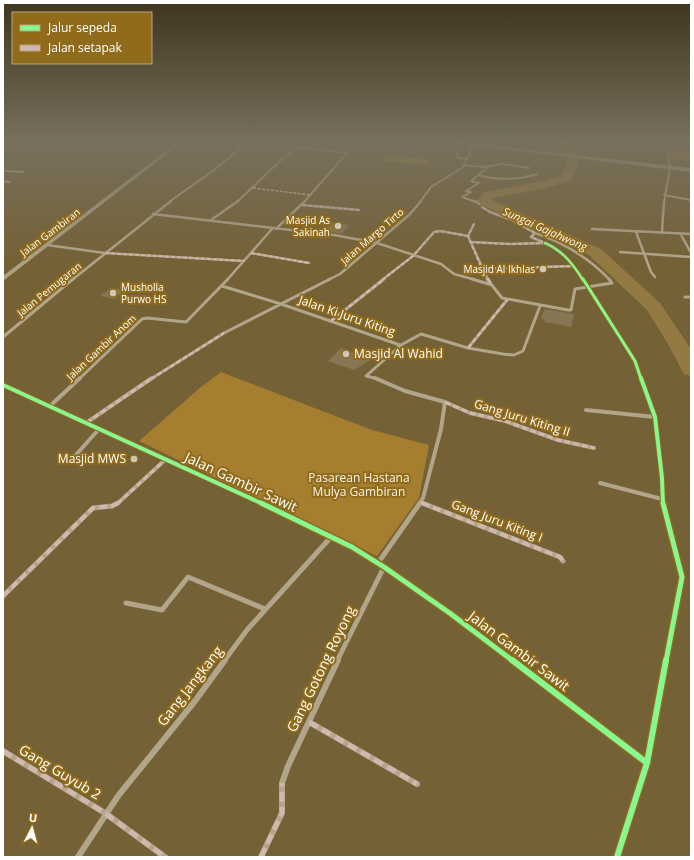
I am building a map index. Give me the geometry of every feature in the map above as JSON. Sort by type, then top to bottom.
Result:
[{"type":"street","name":"Jalan Gambiran","points":[[3,279],[131,180]]},
{"type":"street","name":"Jalan Pemugaran","points":[[3,337],[153,214],[200,180]]},
{"type":"street","points":[[211,220],[240,200],[260,180]]},
{"type":"street","name":"Jalan Gambir Anom","points":[[51,405],[142,319],[147,318],[186,322],[222,286],[274,229],[302,204],[324,180]]},
{"type":"street","name":"Jalan Margo Tirto","points":[[86,423],[164,370],[224,333],[340,274],[410,214],[428,194],[431,187],[442,180]]},
{"type":"street","points":[[471,180],[470,181],[478,183],[466,192],[471,192],[462,198],[474,200],[490,212],[512,220],[535,233],[562,242],[576,249],[597,266],[612,283],[575,289],[571,310],[562,311],[507,300],[497,292],[492,285],[482,269],[470,242],[468,236],[474,224]]},
{"type":"street","points":[[662,232],[664,195],[667,180]]},
{"type":"street","points":[[3,181],[10,182]]},
{"type":"street","points":[[664,195],[691,200]]},
{"type":"street","points":[[302,204],[359,210]]},
{"type":"street","points":[[153,214],[334,235],[377,243],[441,264],[454,274],[492,285]]},
{"type":"street","points":[[592,229],[691,234]]},
{"type":"street","points":[[331,321],[413,256],[436,231],[468,236]]},
{"type":"street","points":[[636,232],[651,272],[655,277]]},
{"type":"street","points":[[535,233],[531,237],[558,249],[574,266],[636,361],[655,417],[662,478],[662,499],[682,577],[647,763],[617,857]]},
{"type":"street","points":[[680,233],[691,253]]},
{"type":"street","points":[[470,242],[510,244],[545,243]]},
{"type":"street","points":[[47,245],[105,253],[244,261]]},
{"type":"street","points":[[620,252],[691,257]]},
{"type":"street","points":[[251,253],[309,263]]},
{"type":"street","points":[[482,269],[574,266]]},
{"type":"street","name":"Jalan Ki Juru Kiting","points":[[222,286],[281,304],[400,345],[366,376],[376,378],[405,391],[445,402]]},
{"type":"street","points":[[685,297],[691,297]]},
{"type":"street","points":[[468,348],[507,300]]},
{"type":"street","points":[[400,345],[406,343],[416,335],[421,334],[468,348],[503,354],[519,354],[523,351],[540,306]]},
{"type":"street","name":"Jalan Gambir Sawit","points":[[3,385],[51,405],[99,429],[244,494],[331,537],[381,565],[451,614],[647,763]]},
{"type":"street","points":[[381,565],[421,502],[441,429],[445,402]]},
{"type":"street","name":"Gang Juru Kiting II","points":[[445,402],[470,413],[505,421],[558,440],[594,448]]},
{"type":"street","points":[[586,410],[655,417]]},
{"type":"street","points":[[75,456],[99,429]]},
{"type":"street","points":[[3,596],[93,508],[100,505],[108,507],[114,505],[166,459]]},
{"type":"street","points":[[600,483],[662,499]]},
{"type":"street","name":"Gang Juru Kiting I","points":[[421,502],[560,556],[563,561]]},
{"type":"street","name":"Gang Jangkang","points":[[78,857],[105,813],[195,701],[265,609],[331,537]]},
{"type":"street","name":"Gang Gotong Royong","points":[[261,857],[282,813],[282,783],[288,766],[381,565]]},
{"type":"street","points":[[126,603],[162,610],[188,577],[265,609]]},
{"type":"street","points":[[309,722],[417,784]]},
{"type":"street","name":"Gang Guyub 2","points":[[3,752],[105,813],[165,857]]},
{"type":"green space","name":"Pasarean Hastana Mulya Gambiran","points":[[221,372],[372,430],[429,445],[419,498],[377,556],[139,441],[201,387]]},
{"type":"building","name":"Masjid As Sakinah","points":[[331,222],[349,225],[342,234],[324,231]]},
{"type":"building","name":"Musholla Purwo HS","points":[[111,288],[125,290],[114,299],[100,296]]},
{"type":"building","points":[[545,309],[574,314],[571,327],[545,322],[545,320],[541,318]]},
{"type":"building","name":"Masjid Al Wahid","points":[[341,348],[371,360],[354,370],[328,361]]},
{"type":"waterway","name":"Sungai Gajahwong","points":[[559,180],[489,195],[484,201],[595,252],[654,307],[678,344],[691,369]]},
{"type":"marked path","points":[[3,181],[10,182]]},
{"type":"marked path","points":[[253,188],[311,195]]},
{"type":"marked path","points":[[302,205],[359,210]]},
{"type":"marked path","points":[[470,242],[510,244],[545,243],[531,237],[535,233],[512,220],[490,212],[482,207]]},
{"type":"marked path","points":[[474,224],[468,236],[482,269],[492,285]]},
{"type":"marked path","points":[[331,321],[413,256],[434,232],[440,231],[468,236]]},
{"type":"marked path","points":[[105,253],[244,261]]},
{"type":"marked path","points":[[251,253],[309,263]]},
{"type":"marked path","points":[[482,269],[574,266]]},
{"type":"marked path","points":[[468,348],[507,300]]},
{"type":"marked path","points":[[86,423],[164,370],[224,333]]},
{"type":"marked path","points":[[445,402],[470,413],[505,421],[558,440],[594,448]]},
{"type":"marked path","points":[[3,596],[93,508],[98,506],[115,505],[166,459]]},
{"type":"marked path","points":[[421,502],[560,557],[563,561]]},
{"type":"marked path","points":[[309,722],[417,784]]},
{"type":"marked path","points":[[3,751],[105,813],[165,857]]},
{"type":"marked path","points":[[261,857],[282,813],[282,783]]},
{"type":"cycle path","points":[[545,243],[558,249],[574,266],[635,361],[655,417],[662,478],[662,499],[682,577],[647,763],[617,857]]},
{"type":"cycle path","points":[[3,385],[244,494],[352,547],[384,567],[451,614],[647,763]]},
{"type":"place","name":"Masjid As Sakinah","points":[[338,226]]},
{"type":"place","name":"Masjid Al Ikhlas","points":[[543,269]]},
{"type":"place","name":"Musholla Purwo HS","points":[[113,293]]},
{"type":"place","name":"Masjid Al Wahid","points":[[346,354]]},
{"type":"place","name":"Masjid MWS","points":[[134,459]]}]
